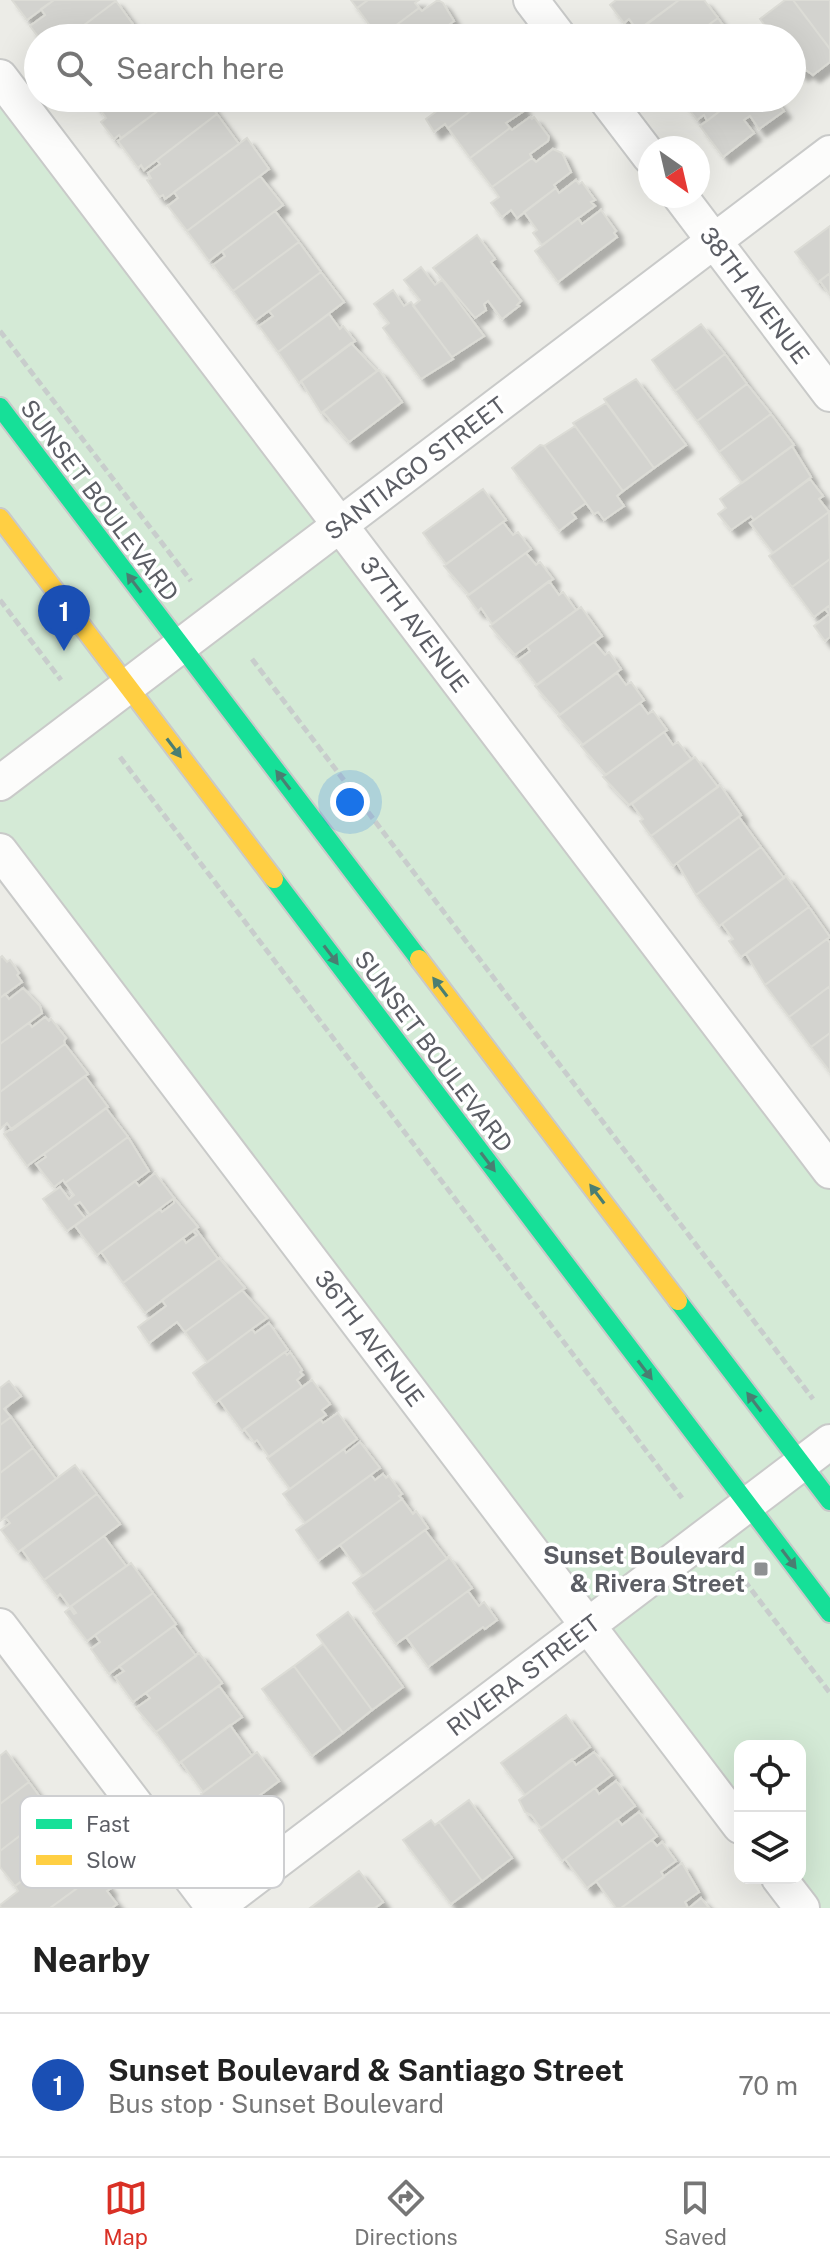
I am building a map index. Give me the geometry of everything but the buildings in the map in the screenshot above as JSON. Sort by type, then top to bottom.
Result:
[{"type":"main road","name":"SUNSET BOULEVARD","points":[[0,407],[830,1501]]},
{"type":"main road","name":"SUNSET BOULEVARD","points":[[0,518],[830,1613]]},
{"type":"street","points":[[531,0],[549,24]]},
{"type":"street","name":"37TH AVENUE","points":[[0,77],[24,109]]},
{"type":"street","name":"37TH AVENUE","points":[[27,112],[830,1171]]},
{"type":"street","points":[[616,112],[638,141]]},
{"type":"street","name":"SANTIAGO STREET","points":[[0,783],[830,153]]},
{"type":"street","name":"38TH AVENUE","points":[[689,208],[830,394]]},
{"type":"street","name":"36TH AVENUE","points":[[0,851],[734,1818]]},
{"type":"street","name":"RIVERA STREET","points":[[284,1856],[830,1442]]},
{"type":"street","points":[[0,1626],[130,1796]]},
{"type":"street","points":[[784,1884],[802,1908]]},
{"type":"street","points":[[200,1888],[215,1908]]},
{"type":"street","name":"RIVERA STREET","points":[[215,1908],[241,1888]]},
{"type":"path","points":[[0,331],[191,581]]},
{"type":"path","points":[[0,600],[61,680]]},
{"type":"path","points":[[252,659],[813,1399]]},
{"type":"path","points":[[120,757],[682,1498]]},
{"type":"path","points":[[737,1571],[830,1693]]},
{"type":"green space","points":[[0,77],[830,1171],[830,1908],[802,1908],[802,1884],[806,1884],[806,1740],[734,1740],[734,1818],[0,851]]},
{"type":"traffic: fast","points":[[0,407],[419,959]]},
{"type":"traffic: fast","points":[[274,879],[830,1613]]},
{"type":"traffic: fast","points":[[678,1301],[830,1501]]},
{"type":"traffic: slow","points":[[0,518],[274,879]]},
{"type":"traffic: slow","points":[[419,959],[678,1301]]},
{"type":"place","name":"Sunset Boulevard & Santiago Street","points":[[64,651]]},
{"type":"place","name":"Sunset Boulevard & Rivera Street","points":[[761,1569]]}]
